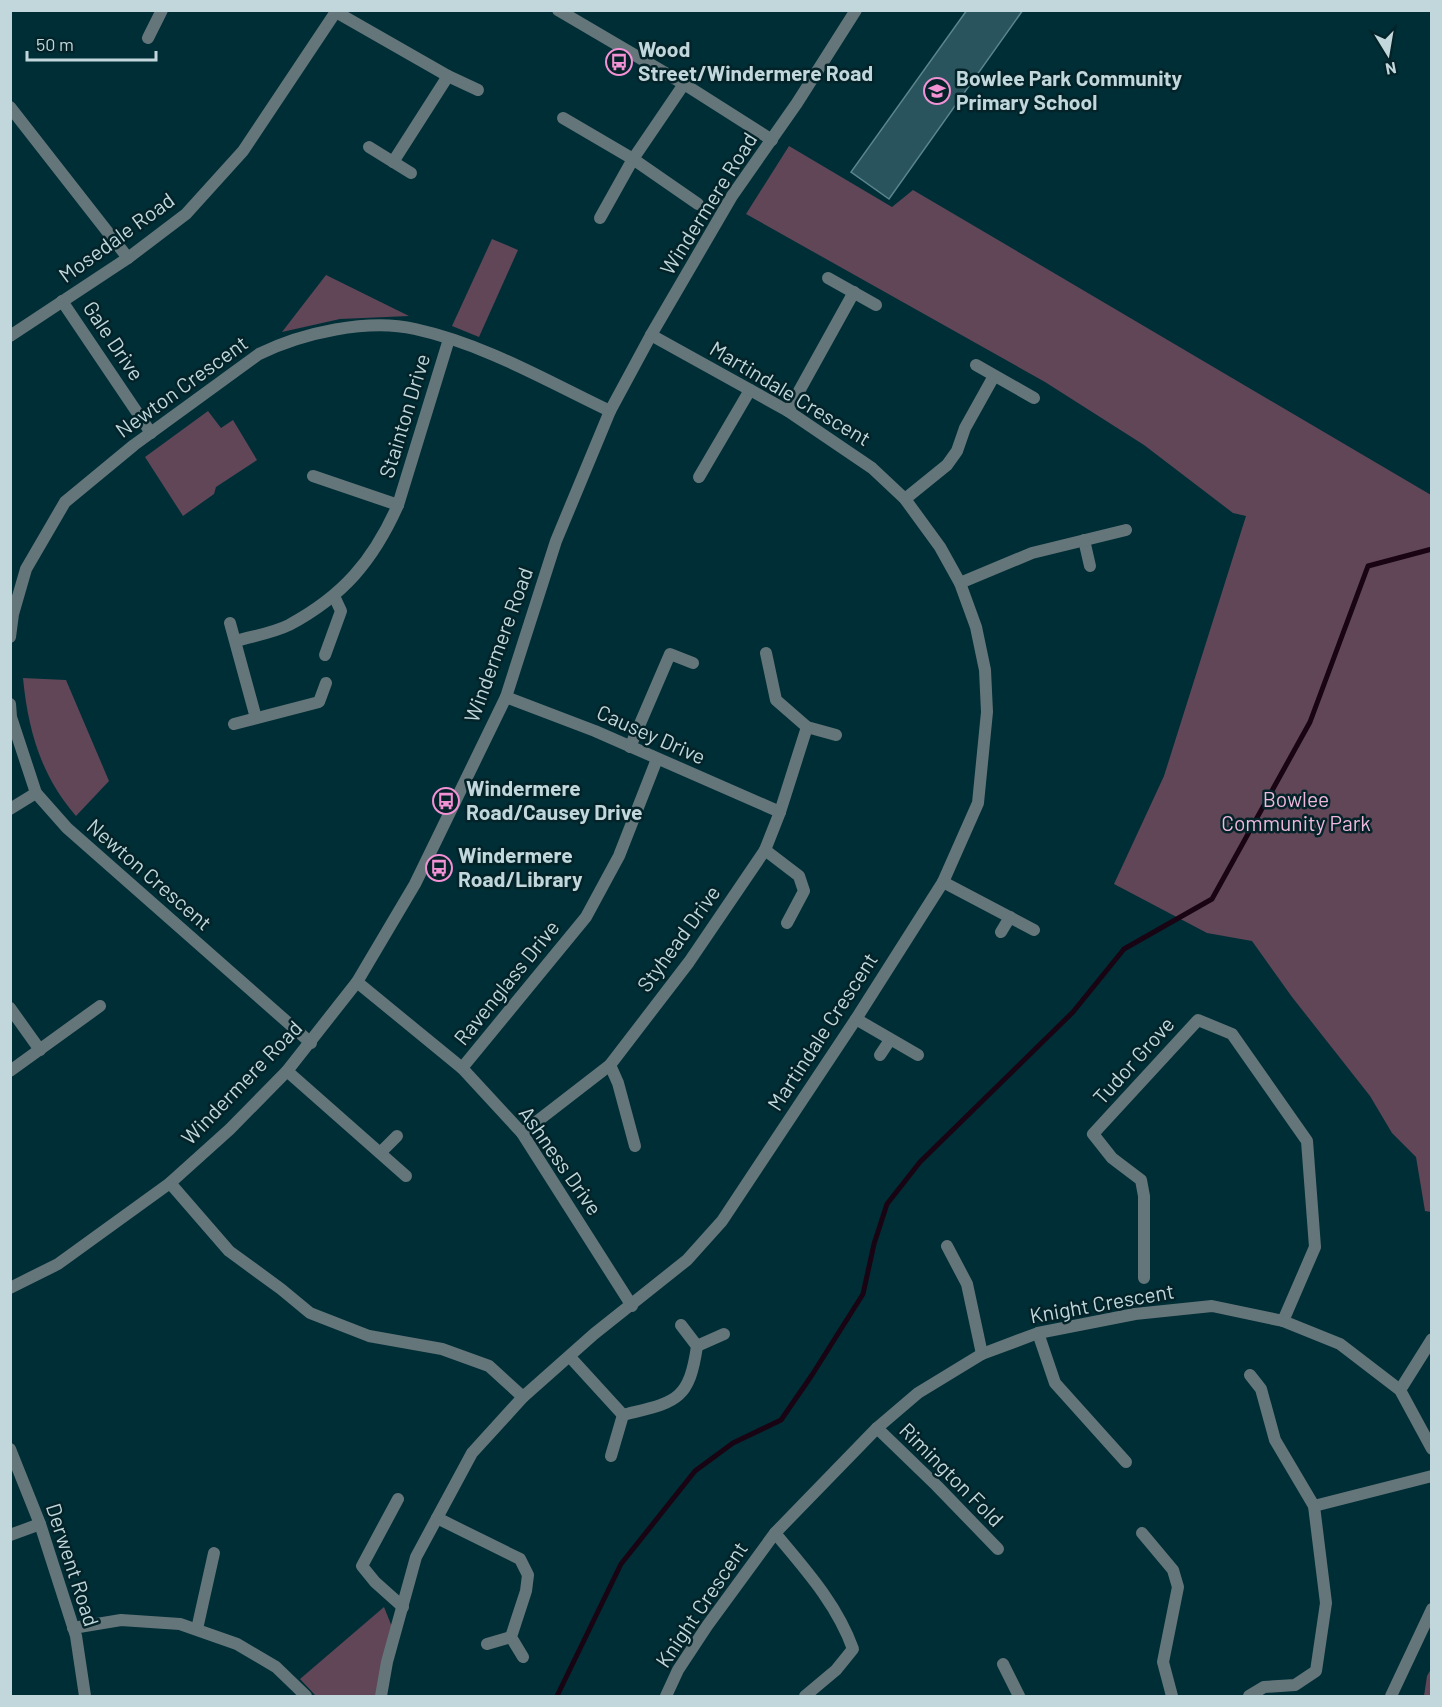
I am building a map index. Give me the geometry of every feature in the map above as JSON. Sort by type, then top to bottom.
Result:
[{"type":"street","points":[[148,38],[162,10]]},
{"type":"street","points":[[558,10],[684,84],[772,140]]},
{"type":"street","name":"Windermere Road","points":[[10,1288],[58,1264],[170,1183],[231,1129],[287,1071],[357,982],[416,884],[506,697],[556,541],[610,411],[651,334],[732,196],[772,140],[856,10]]},
{"type":"street","points":[[336,11],[448,76],[478,90]]},
{"type":"street","name":"Mosedale Road","points":[[10,336],[128,258],[186,214],[243,152],[336,11]]},
{"type":"street","points":[[393,162],[448,76]]},
{"type":"street","points":[[600,218],[633,159],[684,84]]},
{"type":"street","points":[[10,107],[128,258]]},
{"type":"street","points":[[563,118],[633,159],[698,204]]},
{"type":"street","points":[[369,147],[411,173]]},
{"type":"street","points":[[828,278],[876,305]]},
{"type":"street","points":[[788,411],[854,292]]},
{"type":"street","name":"Gale Drive","points":[[62,301],[151,433]]},
{"type":"street","name":"Newton Crescent","points":[[10,637],[13,614],[26,570],[65,502],[134,445],[259,354],[273,347],[318,333],[377,325],[414,328],[476,348],[610,411]]},
{"type":"street","name":"Martindale Crescent","points":[[381,1696],[387,1662],[416,1557],[472,1454],[523,1397],[594,1334],[687,1260],[722,1221],[943,882],[978,803],[987,712],[983,659],[976,627],[960,583],[940,547],[905,499],[872,468],[788,411],[651,334]]},
{"type":"street","name":"Stainton Drive","points":[[236,641],[287,626],[334,596],[362,568],[386,531],[398,505],[449,339]]},
{"type":"street","points":[[976,365],[1034,398]]},
{"type":"street","points":[[905,499],[947,465],[957,451],[965,428],[994,376]]},
{"type":"street","points":[[699,477],[750,390]]},
{"type":"street","name":"Stainton Drive","points":[[313,476],[398,505]]},
{"type":"street","points":[[960,583],[1032,552],[1126,530]]},
{"type":"street","points":[[1084,540],[1090,566]]},
{"type":"street","points":[[325,655],[340,611],[334,596]]},
{"type":"street","points":[[230,623],[256,718]]},
{"type":"street","points":[[766,653],[776,700],[807,727],[836,735]]},
{"type":"street","points":[[630,747],[670,654],[693,663]]},
{"type":"street","points":[[234,724],[319,702],[326,683]]},
{"type":"street","name":"Causey Drive","points":[[506,697],[630,747],[780,812]]},
{"type":"street","name":"Newton Crescent","points":[[10,704],[11,717],[36,793],[67,828],[311,1043]]},
{"type":"street","name":"Styhead Drive","points":[[522,1133],[610,1065],[689,962],[765,850],[780,812],[807,727]]},
{"type":"street","name":"Ravenglass Drive","points":[[462,1068],[586,917],[619,856],[657,759]]},
{"type":"street","points":[[10,809],[36,793]]},
{"type":"street","points":[[765,850],[799,876],[804,891],[787,923]]},
{"type":"street","points":[[943,882],[1034,930]]},
{"type":"street","points":[[1001,933],[1010,917]]},
{"type":"street","name":"Ashness Drive","points":[[357,982],[462,1068],[522,1133],[632,1306]]},
{"type":"street","points":[[10,1071],[100,1006]]},
{"type":"street","points":[[10,1008],[40,1050]]},
{"type":"street","points":[[856,1018],[918,1055]]},
{"type":"street","name":"Tudor Grove","points":[[1144,1278],[1144,1196],[1141,1180],[1112,1158],[1093,1134],[1198,1020],[1232,1034],[1307,1142],[1315,1247],[1283,1321]]},
{"type":"street","points":[[880,1055],[890,1040]]},
{"type":"street","points":[[610,1065],[618,1083],[635,1146]]},
{"type":"street","points":[[287,1071],[406,1176]]},
{"type":"street","points":[[381,1152],[398,1136]]},
{"type":"street","points":[[170,1183],[229,1251],[310,1313],[369,1335],[442,1349],[489,1366],[523,1397]]},
{"type":"street","points":[[946,1246],[967,1284],[982,1354]]},
{"type":"street","name":"Knight Crescent","points":[[666,1696],[678,1670],[707,1626],[775,1533],[877,1428],[918,1393],[982,1354],[1038,1333],[1135,1314],[1212,1306],[1283,1321],[1340,1344],[1400,1390],[1431,1449]]},
{"type":"street","points":[[623,1415],[666,1404],[685,1390],[694,1371],[697,1346],[681,1325]]},
{"type":"street","points":[[1038,1333],[1055,1383],[1126,1462]]},
{"type":"street","points":[[697,1346],[724,1334]]},
{"type":"street","points":[[1400,1390],[1431,1339]]},
{"type":"street","points":[[570,1357],[623,1415]]},
{"type":"street","points":[[1249,1696],[1264,1687],[1295,1685],[1316,1671],[1326,1603],[1314,1506],[1275,1440],[1261,1389],[1251,1375]]},
{"type":"street","points":[[611,1456],[623,1415]]},
{"type":"street","name":"Rimington Fold","points":[[877,1428],[998,1549]]},
{"type":"street","name":"Derwent Road","points":[[10,1449],[40,1524],[74,1628],[85,1696]]},
{"type":"street","points":[[1314,1506],[1431,1476]]},
{"type":"street","points":[[398,1499],[362,1566],[375,1582],[403,1607]]},
{"type":"street","points":[[437,1518],[520,1559],[528,1575],[526,1591],[511,1637],[523,1658]]},
{"type":"street","points":[[10,1535],[40,1524]]},
{"type":"street","points":[[775,1533],[823,1592],[845,1627],[853,1649],[836,1670],[805,1696]]},
{"type":"street","points":[[1142,1533],[1173,1570],[1178,1587],[1163,1662],[1172,1696]]},
{"type":"street","points":[[196,1629],[214,1553]]},
{"type":"street","points":[[1391,1696],[1431,1609]]},
{"type":"street","points":[[74,1628],[122,1620],[180,1624],[237,1644],[276,1667],[306,1696]]},
{"type":"street","points":[[487,1644],[511,1637]]},
{"type":"street","points":[[1003,1664],[1018,1696]]},
{"type":"green space","name":"Bowlee Community Park","points":[[789,146],[892,207],[913,190],[1431,495],[1431,1212],[1425,1211],[1416,1157],[1392,1133],[1370,1096],[1292,997],[1252,941],[1207,933],[1114,884],[1164,776],[1246,516],[1233,513],[1144,445],[1045,382],[746,214]]},
{"type":"green space","points":[[492,239],[518,250],[479,337],[452,326]]},
{"type":"green space","points":[[326,275],[409,316],[340,319],[282,332]]},
{"type":"green space","points":[[208,411],[221,428],[233,420],[257,460],[216,487],[214,494],[183,516],[145,457]]},
{"type":"green space","points":[[23,678],[66,680],[109,781],[76,816],[54,785],[38,752],[28,716]]},
{"type":"green space","points":[[384,1607],[392,1627],[376,1696],[316,1696],[300,1679]]},
{"type":"green space","points":[[1431,1669],[1431,1696],[1424,1696],[1427,1676]]},
{"type":"building","name":"Bowlee Park Community Primary School","points":[[967,10],[1023,10],[889,199],[851,172]]},
{"type":"waterway","points":[[557,1696],[621,1564],[695,1471],[733,1443],[781,1420],[812,1375],[863,1294],[874,1244],[887,1204],[920,1162],[1073,1012],[1124,949],[1212,899],[1310,722],[1368,566],[1432,549]]},
{"type":"place","name":"Wood Street/Windermere Road","points":[[619,62]]},
{"type":"place","name":"Bowlee Park Community Primary School","points":[[937,91]]},
{"type":"place","name":"Windermere Road/Causey Drive","points":[[446,801]]},
{"type":"place","name":"Windermere Road/Library","points":[[439,868]]}]
